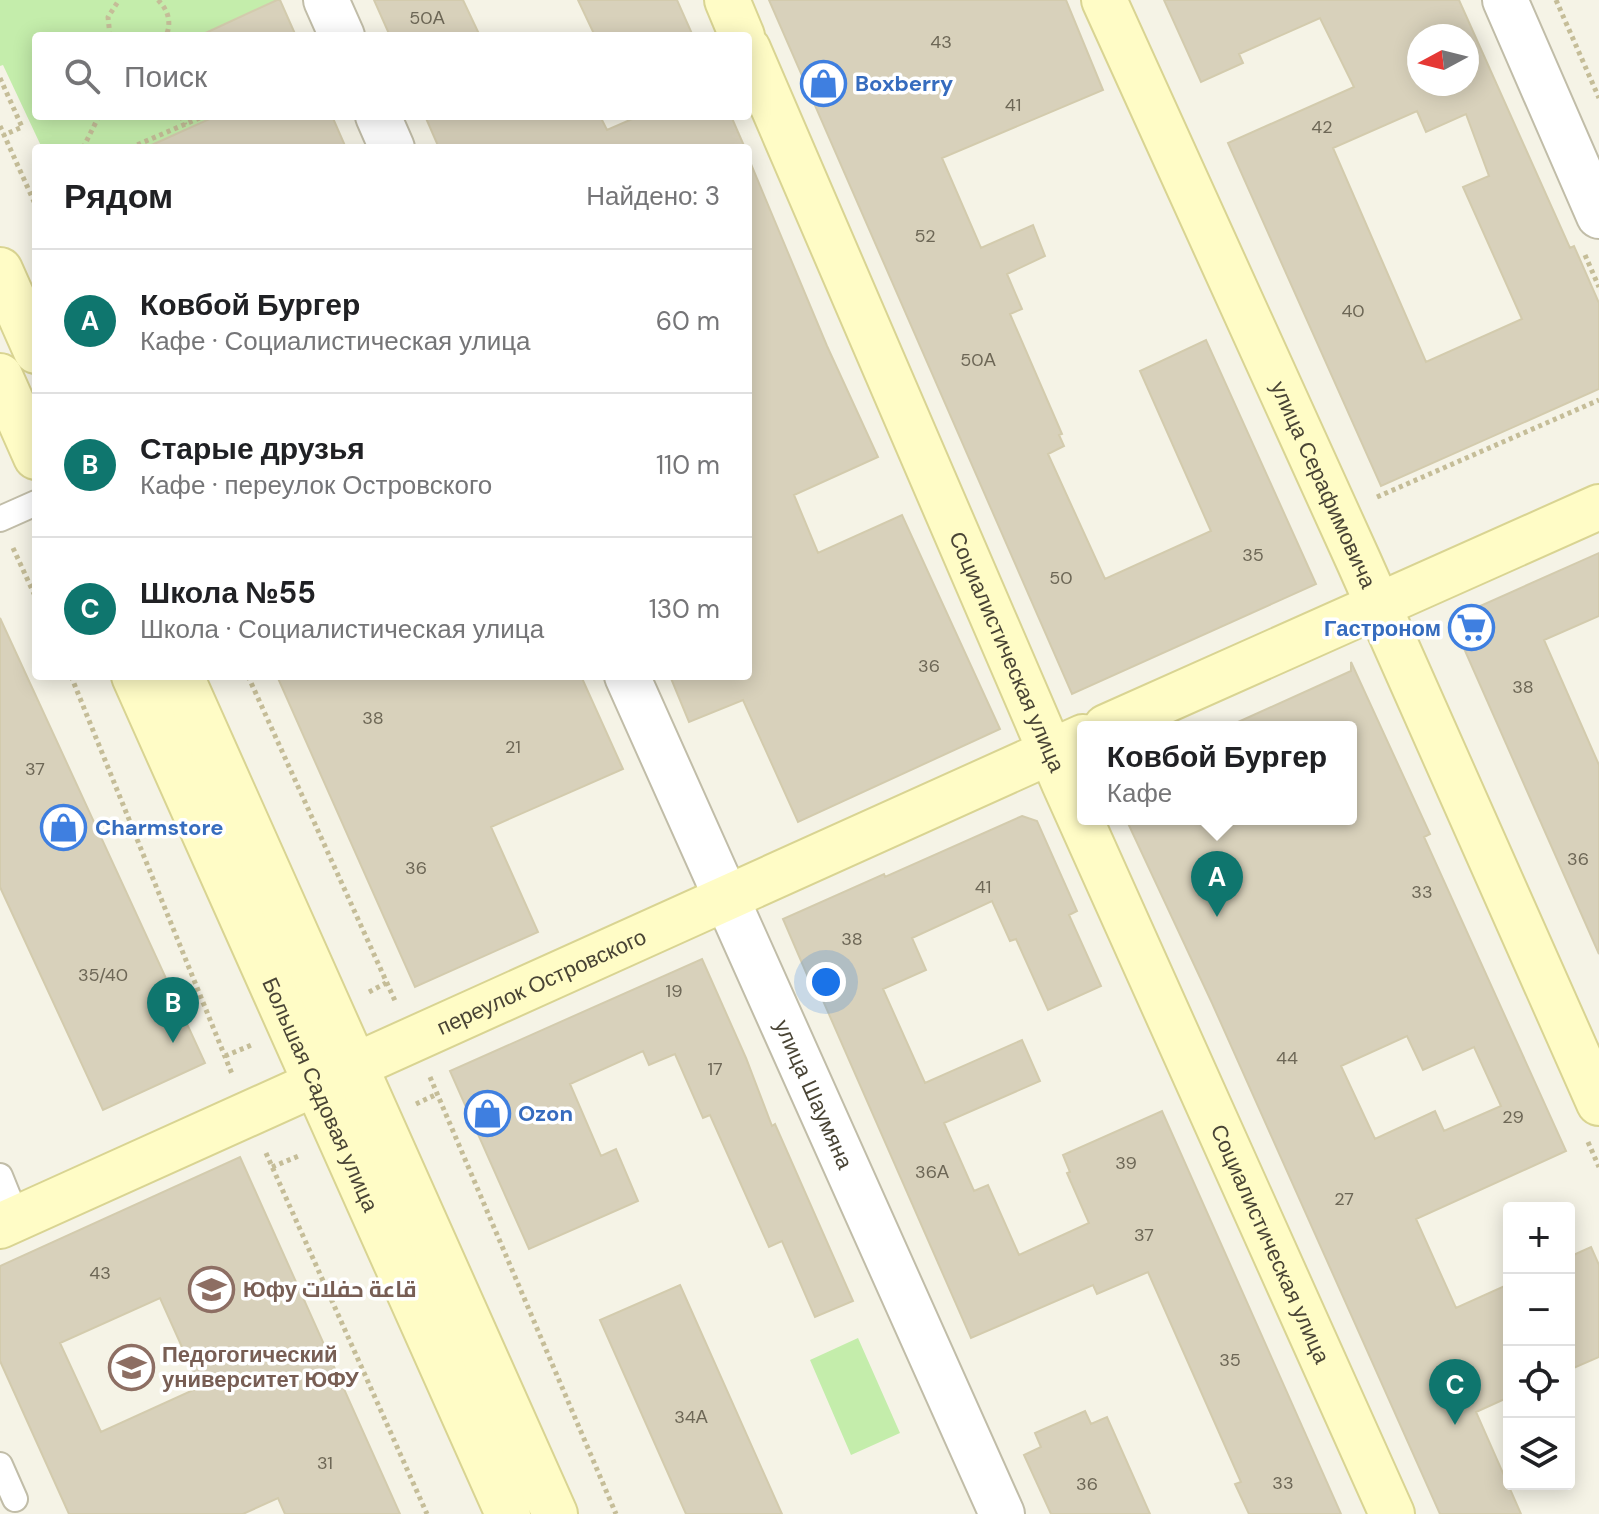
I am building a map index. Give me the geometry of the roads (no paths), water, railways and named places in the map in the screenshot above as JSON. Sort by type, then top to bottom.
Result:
[{"type":"street","points":[[326,0],[340,32]]},
{"type":"street","points":[[727,0],[740,32]]},
{"type":"street","name":"улица Серафимовича","points":[[1104,0],[1599,1103]]},
{"type":"street","points":[[1505,0],[1599,216]]},
{"type":"street","name":"Социалистическая улица","points":[[752,58],[1077,768]]},
{"type":"street","points":[[380,120],[390,144]]},
{"type":"street","points":[[0,270],[32,342]]},
{"type":"street","points":[[0,376],[32,448]]},
{"type":"street","points":[[1119,721],[1599,507]]},
{"type":"street","name":"Большая Садовая улица","points":[[136,680],[508,1514]]},
{"type":"street","name":"Большая Садовая улица","points":[[183,680],[555,1514]]},
{"type":"street","name":"улица Шаумяна","points":[[629,680],[1002,1514]]},
{"type":"street","name":"переулок Островского","points":[[9,1222],[1067,744]]},
{"type":"street","name":"Социалистическая улица","points":[[1101,825],[1392,1514]]},
{"type":"lane","points":[[0,519],[32,505]]},
{"type":"lane","points":[[0,1176],[9,1222]]},
{"type":"lane","points":[[0,1465],[15,1499]]},
{"type":"place","name":"Boxberry","points":[[824,83]]},
{"type":"place","name":"Гастроном","points":[[1472,628]]},
{"type":"place","name":"Charmstore","points":[[64,827]]},
{"type":"place","name":"Ковбой Бургер","points":[[1217,917]]},
{"type":"place","name":"Старые друзья","points":[[173,1043]]},
{"type":"place","name":"Ozon","points":[[487,1113]]},
{"type":"place","name":"Юфу قاعة حفلات","points":[[212,1289]]},
{"type":"place","name":"Педогогический университет ЮФУ","points":[[131,1367]]},
{"type":"place","name":"Школа №55","points":[[1455,1425]]}]
